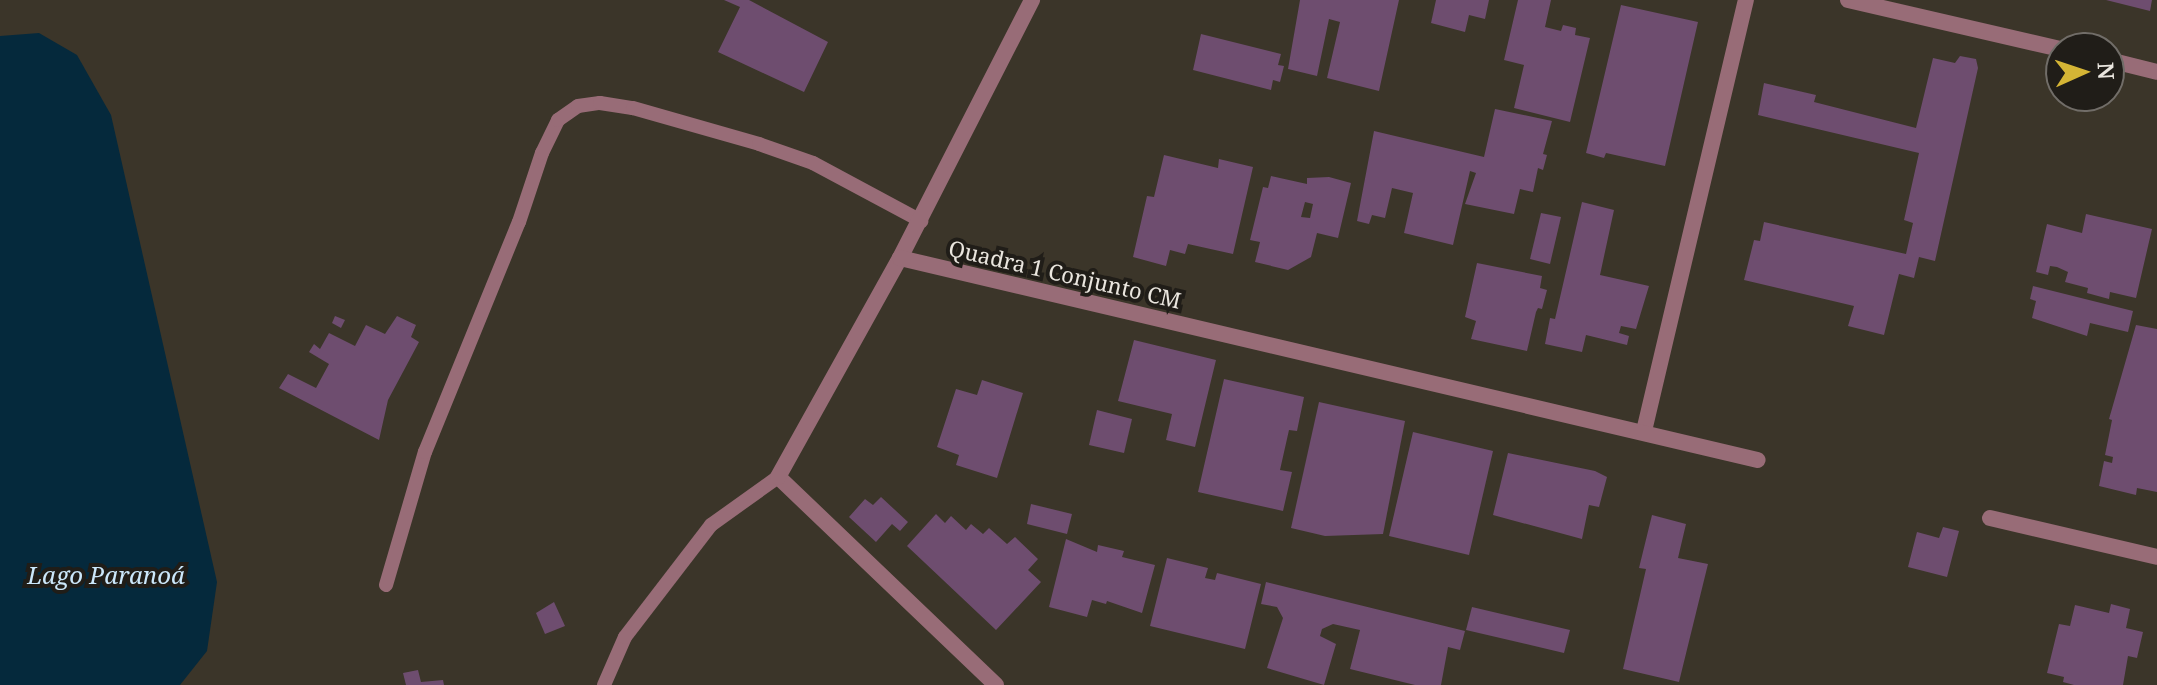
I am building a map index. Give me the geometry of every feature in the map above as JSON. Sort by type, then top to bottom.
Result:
[{"type":"street","points":[[996,685],[778,477],[921,221],[1032,0]]},
{"type":"street","points":[[1644,431],[1746,0]]},
{"type":"street","points":[[1848,0],[2045,45]]},
{"type":"street","points":[[2125,64],[2157,72]]},
{"type":"street","name":"Quadra 1 Conjunto CM","points":[[900,258],[1758,460]]},
{"type":"street","points":[[1990,518],[2157,557]]},
{"type":"lane","points":[[386,585],[425,452],[519,222],[542,153],[558,120],[578,106],[600,103],[633,108],[759,144],[813,163],[921,221]]},
{"type":"lane","points":[[604,685],[625,637],[711,525],[778,477]]},
{"type":"water","name":"Lago Paranoá","points":[[39,33],[77,55],[111,115],[217,582],[207,651],[180,685],[0,685],[0,36]]},
{"type":"building","points":[[724,0],[749,0],[828,42],[804,92],[718,52],[740,7]]},
{"type":"building","points":[[1300,0],[1399,0],[1379,91],[1327,78],[1340,22],[1329,19],[1317,76],[1288,69]]},
{"type":"building","points":[[1436,0],[1489,0],[1485,19],[1469,15],[1465,32],[1431,23]]},
{"type":"building","points":[[1518,0],[1551,0],[1545,27],[1561,31],[1563,25],[1576,28],[1575,35],[1590,38],[1570,122],[1514,108],[1524,65],[1504,60]]},
{"type":"building","points":[[2106,0],[2152,0],[2150,11]]},
{"type":"building","points":[[1621,5],[1698,22],[1665,166],[1606,153],[1604,158],[1586,153]]},
{"type":"building","points":[[1201,34],[1281,54],[1278,65],[1284,66],[1280,82],[1273,80],[1271,90],[1193,70]]},
{"type":"building","points":[[1960,56],[1976,59],[1978,68],[1935,261],[1919,257],[1914,278],[1899,274],[1884,335],[1848,326],[1854,306],[1744,280],[1754,240],[1760,241],[1764,222],[1906,254],[1913,223],[1904,220],[1919,153],[1758,115],[1764,83],[1816,95],[1814,102],[1916,128],[1933,58],[1955,63]]},
{"type":"building","points":[[1495,109],[1552,121],[1543,154],[1547,155],[1543,170],[1538,168],[1533,192],[1520,189],[1514,214],[1465,204],[1476,173],[1470,171],[1453,245],[1404,233],[1413,193],[1392,188],[1385,218],[1372,215],[1369,224],[1357,221],[1374,131],[1484,157]]},
{"type":"building","points":[[1164,155],[1218,168],[1219,159],[1253,167],[1233,254],[1188,244],[1185,254],[1170,250],[1166,266],[1133,257],[1147,196],[1154,197]]},
{"type":"building","points":[[1271,176],[1307,184],[1307,178],[1329,177],[1351,183],[1338,238],[1317,233],[1311,257],[1288,270],[1255,262],[1260,242],[1250,240],[1263,187],[1268,188]],"holes":[[[1305,202],[1313,204],[1310,218],[1301,217]]]},
{"type":"building","points":[[1582,202],[1614,210],[1600,275],[1649,286],[1636,329],[1621,326],[1619,333],[1629,336],[1627,345],[1586,335],[1582,352],[1545,344],[1550,318],[1555,319]]},
{"type":"building","points":[[1541,213],[1561,217],[1550,264],[1530,259]]},
{"type":"building","points":[[2086,214],[2152,229],[2136,298],[2110,292],[2109,299],[2087,293],[2088,288],[2065,282],[2068,272],[2057,267],[2050,266],[2048,275],[2036,272],[2047,224],[2082,233]]},
{"type":"building","points":[[1477,263],[1542,276],[1540,288],[1547,290],[1542,309],[1538,308],[1536,312],[1527,351],[1471,339],[1476,321],[1465,317]]},
{"type":"building","points":[[2033,286],[2133,311],[2128,332],[2090,323],[2087,336],[2032,318],[2036,301],[2030,299]]},
{"type":"building","points":[[335,316],[345,320],[341,328],[332,323]]},
{"type":"building","points":[[397,316],[416,325],[411,337],[419,342],[388,400],[379,440],[279,388],[288,374],[316,388],[329,364],[309,352],[314,344],[320,349],[329,333],[355,346],[366,325],[385,334]]},
{"type":"building","points":[[2136,325],[2157,329],[2157,492],[2137,488],[2136,495],[2099,486],[2104,461],[2112,463],[2113,457],[2105,455],[2112,420],[2109,419]]},
{"type":"building","points":[[1134,340],[1216,360],[1195,447],[1166,440],[1172,414],[1118,401]]},
{"type":"building","points":[[1224,379],[1304,397],[1297,431],[1289,430],[1280,470],[1292,472],[1283,511],[1198,492]]},
{"type":"building","points":[[982,380],[1023,393],[997,478],[956,465],[959,455],[937,447],[956,389],[977,395]]},
{"type":"building","points":[[1319,402],[1405,421],[1383,534],[1325,536],[1291,528]]},
{"type":"building","points":[[1097,410],[1132,419],[1124,453],[1089,445]]},
{"type":"building","points":[[1413,432],[1493,451],[1469,555],[1389,536]]},
{"type":"building","points":[[1508,453],[1595,471],[1607,477],[1599,507],[1589,505],[1582,539],[1493,515]]},
{"type":"building","points":[[881,497],[908,522],[900,531],[892,524],[876,542],[849,517],[865,499],[873,505]]},
{"type":"building","points":[[1031,504],[1072,514],[1067,534],[1027,524]]},
{"type":"building","points":[[936,514],[945,523],[951,516],[966,530],[971,524],[983,534],[989,528],[1007,544],[1015,537],[1038,559],[1028,570],[1041,582],[996,630],[907,546]]},
{"type":"building","points":[[1652,515],[1686,524],[1678,558],[1708,564],[1679,682],[1623,669],[1646,569],[1639,568]]},
{"type":"building","points":[[1943,527],[1959,531],[1947,577],[1908,567],[1917,532],[1939,538]]},
{"type":"building","points":[[1066,539],[1097,552],[1098,545],[1124,551],[1122,557],[1155,565],[1142,613],[1107,601],[1106,604],[1092,600],[1087,617],[1049,607]]},
{"type":"building","points":[[1167,558],[1208,568],[1205,578],[1215,580],[1217,573],[1261,584],[1245,649],[1150,626]]},
{"type":"building","points":[[1266,582],[1465,631],[1460,650],[1448,647],[1441,685],[1415,685],[1350,669],[1360,630],[1333,624],[1322,629],[1320,636],[1336,644],[1324,685],[1267,668],[1283,618],[1277,607],[1261,604]]},
{"type":"building","points":[[554,602],[565,626],[545,634],[536,613]]},
{"type":"building","points":[[2111,604],[2130,609],[2126,628],[2143,632],[2137,658],[2128,656],[2123,685],[2074,685],[2063,682],[2064,677],[2047,673],[2059,624],[2070,626],[2075,605],[2109,613]]},
{"type":"building","points":[[1472,607],[1570,630],[1564,653],[1466,630]]},
{"type":"building","points":[[418,670],[421,682],[443,680],[444,685],[406,685],[403,673]]}]
